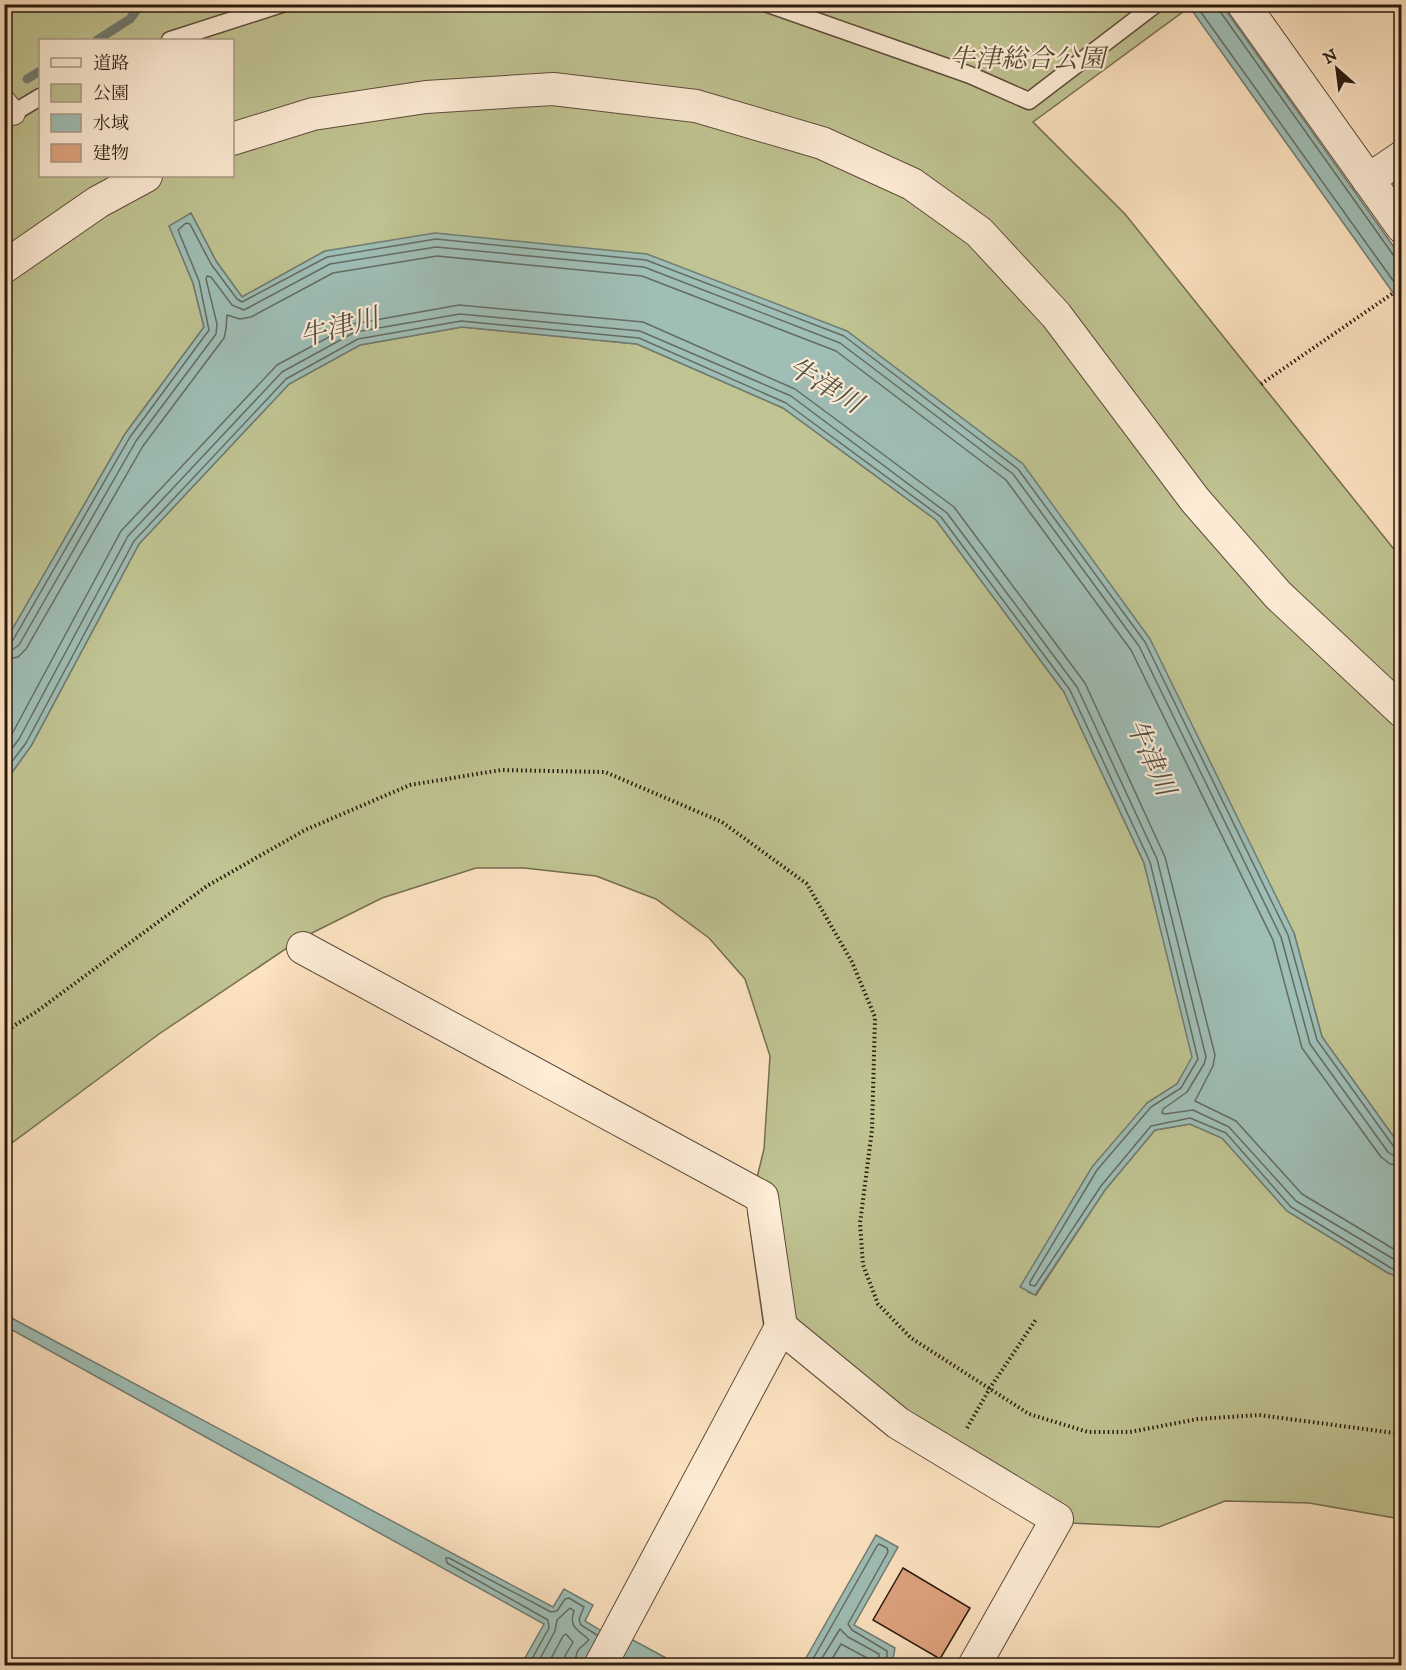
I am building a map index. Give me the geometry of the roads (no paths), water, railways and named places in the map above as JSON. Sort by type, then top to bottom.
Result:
[{"type":"street","points":[[1244,4],[1401,227]]},
{"type":"street","points":[[234,138],[313,114],[426,97],[553,89],[696,106],[822,143],[912,184],[980,232],[1056,315],[1195,500],[1278,595],[1401,711]]},
{"type":"street","points":[[1368,180],[1401,157]]},
{"type":"street","points":[[4,267],[98,202],[144,177]]},
{"type":"street","points":[[303,948],[762,1197],[781,1327],[600,1665]]},
{"type":"street","points":[[781,1327],[898,1423],[1057,1519],[974,1665]]},
{"type":"lane","points":[[173,39],[282,4]]},
{"type":"lane","points":[[768,4],[970,75],[1029,101],[1156,4]]},
{"type":"lane","points":[[7,111],[39,97]]},
{"type":"water","points":[[1188,5],[1222,5],[1401,257],[1401,304]]},
{"type":"water","name":"牛津川","points":[[191,213],[216,261],[242,297],[325,251],[435,233],[647,254],[847,331],[1023,464],[1150,639],[1294,933],[1322,1037],[1401,1147],[1401,1278],[1388,1273],[1287,1211],[1222,1138],[1190,1124],[1155,1130],[1105,1190],[1035,1295],[1020,1287],[1092,1167],[1147,1103],[1177,1084],[1192,1057],[1144,863],[1064,692],[936,520],[783,408],[637,344],[462,327],[360,345],[289,384],[139,544],[31,746],[5,782],[5,642],[125,434],[204,327],[193,283],[169,226]]},
{"type":"water","points":[[4,1314],[553,1607],[564,1589],[593,1605],[585,1621],[603,1632],[607,1626],[679,1665],[521,1665],[544,1624],[5,1326]]},
{"type":"water","points":[[876,1535],[898,1547],[854,1625],[895,1648],[892,1665],[802,1665]]},
{"type":"waterway","points":[[99,39],[130,19],[141,4]]},
{"type":"waterway","points":[[27,79],[39,72]]},
{"type":"park label","name":"牛津総合公園","points":[[1027,58]]}]
